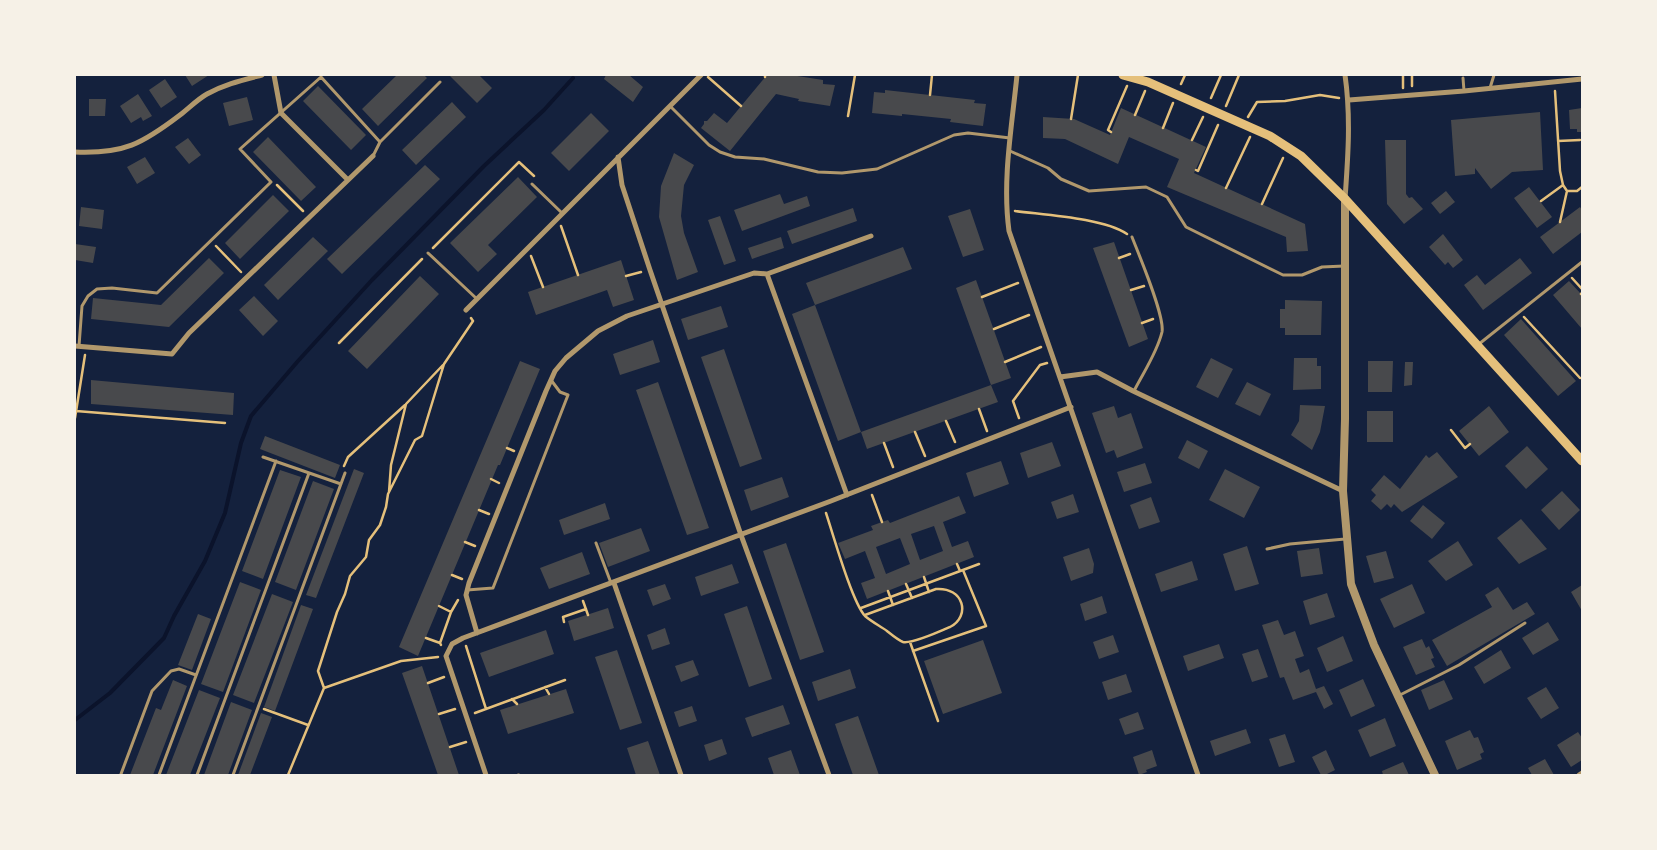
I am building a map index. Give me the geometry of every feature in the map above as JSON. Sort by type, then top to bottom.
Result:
[{"type":"main road","points":[[1136,78],[1244,124],[1289,147],[1308,162],[1345,198],[1477,346],[1580,456]]},
{"type":"street","points":[[75,152],[97,153],[126,148],[155,134],[206,95],[229,83],[262,75]]},
{"type":"street","points":[[274,75],[281,113],[348,180]]},
{"type":"street","points":[[466,310],[701,75]]},
{"type":"street","points":[[1017,75],[1006,210],[1009,231],[1198,775]]},
{"type":"street","points":[[1345,75],[1349,100],[1349,138],[1345,198],[1343,491],[1351,584],[1358,607],[1374,645],[1435,775]]},
{"type":"street","points":[[1349,100],[1582,79]]},
{"type":"street","points":[[77,346],[172,354],[189,333],[373,156]]},
{"type":"street","points":[[618,156],[622,185],[650,270],[741,535],[829,775]]},
{"type":"street","points":[[477,632],[466,595],[469,583],[551,380],[555,371],[566,358],[598,331],[627,316],[754,273],[767,274],[871,236]]},
{"type":"street","points":[[767,274],[847,495]]},
{"type":"street","points":[[1060,377],[1097,372],[1343,491]]},
{"type":"street","points":[[486,775],[446,656],[452,644],[477,632],[823,505],[1070,407]]},
{"type":"street","points":[[613,583],[681,775]]},
{"type":"lane","points":[[1490,88],[1494,75]]},
{"type":"lane","points":[[77,346],[82,306],[88,296],[97,289],[112,288],[157,293],[271,182],[240,149],[321,77],[380,142]]},
{"type":"lane","points":[[1463,78],[1464,91]]},
{"type":"lane","points":[[373,156],[380,142],[440,82]]},
{"type":"lane","points":[[670,106],[709,145],[720,152],[735,157],[764,158],[818,172],[842,173],[877,169],[954,136],[968,133],[1011,138]]},
{"type":"lane","points":[[1010,151],[1048,168],[1061,179],[1089,191],[1146,187],[1167,197],[1186,228],[1283,275],[1302,275],[1322,267],[1345,266]]},
{"type":"lane","points":[[532,184],[560,215]]},
{"type":"lane","points":[[1132,237],[1161,316],[1162,331],[1154,352],[1134,391]]},
{"type":"lane","points":[[428,253],[477,299]]},
{"type":"lane","points":[[1477,346],[1582,262]]},
{"type":"lane","points":[[467,590],[493,588],[568,395],[560,392],[551,380]]},
{"type":"lane","points":[[263,457],[341,484]]},
{"type":"lane","points":[[159,775],[276,461]]},
{"type":"lane","points":[[196,775],[309,473]]},
{"type":"lane","points":[[232,775],[345,473]]},
{"type":"lane","points":[[1267,549],[1346,539]]},
{"type":"lane","points":[[596,543],[613,583]]},
{"type":"lane","points":[[1398,697],[1459,665],[1525,623]]},
{"type":"lane","points":[[121,774],[152,691],[171,672],[179,669],[196,675]]},
{"type":"path","points":[[705,75],[741,106]]},
{"type":"path","points":[[848,116],[855,75]]},
{"type":"path","points":[[930,95],[932,75]]},
{"type":"path","points":[[1072,119],[1078,75]]},
{"type":"path","points":[[1135,115],[1136,78]]},
{"type":"path","points":[[1111,132],[1108,130],[1136,78]]},
{"type":"path","points":[[1554,82],[1563,185],[1567,191],[1560,222]]},
{"type":"path","points":[[1244,124],[1257,102],[1320,95],[1349,100]]},
{"type":"path","points":[[1226,188],[1254,129]]},
{"type":"path","points":[[1558,141],[1580,140]]},
{"type":"path","points":[[1262,204],[1289,147]]},
{"type":"path","points":[[339,343],[519,162],[540,182]]},
{"type":"path","points":[[271,182],[277,184],[309,217]]},
{"type":"path","points":[[1541,202],[1563,185]]},
{"type":"path","points":[[1567,191],[1578,191],[1582,187]]},
{"type":"path","points":[[1006,210],[1082,219],[1120,229],[1132,237]]},
{"type":"path","points":[[560,215],[578,275]]},
{"type":"path","points":[[211,241],[246,277]]},
{"type":"path","points":[[528,248],[543,287]]},
{"type":"path","points":[[1119,258],[1125,256]]},
{"type":"path","points":[[626,276],[650,270]]},
{"type":"path","points":[[1568,273],[1582,289]]},
{"type":"path","points":[[982,297],[1026,280]]},
{"type":"path","points":[[1131,290],[1136,289]]},
{"type":"path","points":[[344,466],[348,457],[406,404],[444,364],[473,321],[466,310]]},
{"type":"path","points":[[994,329],[1037,312]]},
{"type":"path","points":[[1519,312],[1560,359],[1580,378]]},
{"type":"path","points":[[1142,323],[1148,321]]},
{"type":"path","points":[[1005,362],[1048,345]]},
{"type":"path","points":[[75,418],[86,347]]},
{"type":"path","points":[[1021,427],[1014,401],[1040,365],[1054,361]]},
{"type":"path","points":[[388,494],[415,440],[422,436],[444,364]]},
{"type":"path","points":[[288,775],[324,688],[318,671],[350,576],[366,557],[369,540],[380,525],[386,508],[391,465],[406,404]]},
{"type":"path","points":[[978,409],[990,439]]},
{"type":"path","points":[[76,411],[225,423]]},
{"type":"path","points":[[946,421],[958,452]]},
{"type":"path","points":[[1451,430],[1465,448],[1470,444]]},
{"type":"path","points":[[915,432],[928,464]]},
{"type":"path","points":[[884,443],[897,476]]},
{"type":"path","points":[[869,487],[882,522]]},
{"type":"path","points":[[823,505],[856,600],[865,615],[902,642],[910,642],[951,626],[958,620],[962,610],[961,600],[957,594],[945,588],[865,615]]},
{"type":"path","points":[[913,650],[986,626],[962,571],[957,564]]},
{"type":"path","points":[[861,608],[979,564]]},
{"type":"path","points":[[924,577],[929,592]]},
{"type":"path","points":[[324,688],[401,661],[446,656],[440,643],[451,612],[469,583]]},
{"type":"path","points":[[906,584],[912,598]]},
{"type":"path","points":[[888,591],[893,605]]},
{"type":"path","points":[[580,595],[588,614]]},
{"type":"path","points":[[439,606],[451,612]]},
{"type":"path","points":[[564,622],[562,617],[586,609]]},
{"type":"path","points":[[426,638],[440,643]]},
{"type":"path","points":[[463,638],[486,708]]},
{"type":"path","points":[[910,642],[938,720]]},
{"type":"path","points":[[428,683],[452,674]]},
{"type":"path","points":[[467,716],[565,680]]},
{"type":"path","points":[[545,687],[549,694]]},
{"type":"path","points":[[512,698],[517,704]]},
{"type":"path","points":[[438,714],[463,706]]},
{"type":"path","points":[[258,707],[308,725]]},
{"type":"path","points":[[450,748],[474,739]]},
{"type":"building","points":[[185,75],[209,75],[192,86]]},
{"type":"building","points":[[397,75],[424,75],[427,78],[378,126],[362,109]]},
{"type":"building","points":[[449,75],[479,75],[492,88],[477,103]]},
{"type":"building","points":[[606,75],[629,75],[643,87],[633,102],[604,79]]},
{"type":"building","points":[[767,75],[791,75],[823,80],[823,84],[835,85],[830,106],[798,101],[799,99],[776,94],[730,151],[701,128],[704,121],[707,121],[714,113],[727,123]]},
{"type":"building","points":[[165,79],[177,97],[161,108],[149,90]]},
{"type":"building","points":[[318,86],[366,135],[351,150],[303,101]]},
{"type":"building","points":[[885,90],[975,100],[974,103],[986,104],[983,126],[950,122],[951,119],[872,113],[874,92],[885,93]]},
{"type":"building","points":[[138,94],[152,116],[143,121],[141,117],[131,123],[120,106]]},
{"type":"building","points":[[247,97],[253,120],[229,126],[223,103]]},
{"type":"building","points":[[89,99],[106,99],[105,116],[89,116]]},
{"type":"building","points":[[452,102],[466,117],[416,165],[402,150]]},
{"type":"building","points":[[1121,108],[1206,147],[1194,173],[1305,224],[1308,251],[1287,252],[1286,237],[1167,187],[1179,159],[1129,137],[1118,164],[1065,139],[1043,138],[1043,117],[1074,119],[1110,135]]},
{"type":"building","points":[[1582,108],[1582,132],[1577,132],[1577,129],[1570,129],[1569,110]]},
{"type":"building","points":[[1540,112],[1543,170],[1512,172],[1491,189],[1475,168],[1475,174],[1455,176],[1451,120]]},
{"type":"building","points":[[591,113],[609,131],[569,171],[551,153]]},
{"type":"building","points":[[268,137],[316,187],[301,201],[253,152]]},
{"type":"building","points":[[188,138],[201,155],[189,164],[175,147]]},
{"type":"building","points":[[1385,140],[1406,140],[1406,194],[1409,198],[1412,197],[1423,209],[1404,224],[1387,204]]},
{"type":"building","points":[[674,153],[694,165],[684,185],[681,216],[684,233],[698,272],[677,280],[659,217],[661,186]]},
{"type":"building","points":[[145,157],[155,173],[137,184],[127,167]]},
{"type":"building","points":[[425,165],[440,179],[342,274],[327,259]]},
{"type":"building","points":[[518,177],[537,197],[488,245],[497,254],[478,272],[450,243]]},
{"type":"building","points":[[1529,187],[1552,217],[1537,228],[1514,198]]},
{"type":"building","points":[[1446,191],[1455,202],[1440,214],[1431,203]]},
{"type":"building","points":[[780,194],[784,204],[807,196],[810,206],[742,231],[734,210]]},
{"type":"building","points":[[273,195],[289,211],[240,259],[225,243]]},
{"type":"building","points":[[81,207],[104,210],[102,229],[79,226]]},
{"type":"building","points":[[1580,207],[1582,210],[1582,232],[1553,254],[1540,237]]},
{"type":"building","points":[[853,208],[857,221],[792,244],[787,231]]},
{"type":"building","points":[[970,209],[984,250],[963,257],[948,216]]},
{"type":"building","points":[[720,216],[736,261],[724,265],[708,220]]},
{"type":"building","points":[[1443,234],[1463,260],[1453,268],[1448,262],[1445,265],[1429,247]]},
{"type":"building","points":[[313,237],[328,251],[278,300],[264,285]]},
{"type":"building","points":[[781,237],[784,248],[752,259],[748,248]]},
{"type":"building","points":[[1114,242],[1148,339],[1129,347],[1093,248]]},
{"type":"building","points":[[75,244],[96,247],[93,263],[75,260]]},
{"type":"building","points":[[903,247],[912,269],[815,305],[806,283]]},
{"type":"building","points":[[209,258],[224,273],[169,327],[91,319],[93,298],[161,305]]},
{"type":"building","points":[[1520,258],[1532,273],[1483,310],[1464,285],[1477,275],[1485,285]]},
{"type":"building","points":[[621,260],[634,300],[613,307],[607,290],[536,315],[528,292]]},
{"type":"building","points":[[420,276],[439,294],[367,369],[348,351]]},
{"type":"building","points":[[976,280],[1011,378],[991,385],[956,288]]},
{"type":"building","points":[[1569,281],[1582,295],[1582,329],[1553,295]]},
{"type":"building","points":[[254,296],[278,321],[263,336],[239,310]]},
{"type":"building","points":[[1285,300],[1322,301],[1321,335],[1285,335],[1285,328],[1280,328],[1280,309],[1285,309]]},
{"type":"building","points":[[815,305],[861,432],[838,441],[792,314]]},
{"type":"building","points":[[721,306],[728,327],[688,340],[681,319]]},
{"type":"building","points":[[1521,319],[1576,381],[1558,396],[1504,335]]},
{"type":"building","points":[[653,340],[660,362],[620,375],[613,354]]},
{"type":"building","points":[[724,349],[762,459],[740,467],[701,357]]},
{"type":"building","points":[[1211,358],[1233,369],[1218,398],[1196,387]]},
{"type":"building","points":[[1294,358],[1317,358],[1317,366],[1321,366],[1321,389],[1293,390]]},
{"type":"building","points":[[520,361],[540,369],[418,656],[399,647]]},
{"type":"building","points":[[1368,361],[1393,361],[1392,392],[1368,392]]},
{"type":"building","points":[[1405,362],[1413,362],[1412,385],[1404,386]]},
{"type":"building","points":[[91,380],[234,393],[233,415],[91,404]]},
{"type":"building","points":[[658,382],[709,528],[687,535],[636,390]]},
{"type":"building","points":[[1247,382],[1271,394],[1260,416],[1235,404]]},
{"type":"building","points":[[991,385],[998,402],[867,449],[861,432]]},
{"type":"building","points":[[1300,405],[1325,406],[1320,432],[1312,450],[1291,435],[1299,421]]},
{"type":"building","points":[[1114,406],[1118,418],[1131,413],[1143,448],[1117,458],[1114,450],[1106,453],[1092,413]]},
{"type":"building","points":[[1489,406],[1509,432],[1479,456],[1459,431]]},
{"type":"building","points":[[1367,411],[1393,411],[1393,442],[1367,442]]},
{"type":"building","points":[[265,436],[340,465],[335,478],[260,449]]},
{"type":"building","points":[[1187,440],[1208,451],[1199,469],[1178,458]]},
{"type":"building","points":[[1052,442],[1061,466],[1028,478],[1020,453]]},
{"type":"building","points":[[1527,446],[1548,469],[1526,489],[1505,466]]},
{"type":"building","points":[[1437,452],[1458,477],[1402,512],[1394,504],[1391,508],[1387,504],[1381,510],[1371,501],[1376,495],[1371,490],[1384,475],[1400,489],[1426,455],[1429,458]]},
{"type":"building","points":[[1001,461],[1009,484],[974,497],[966,473]]},
{"type":"building","points":[[1145,463],[1152,483],[1124,492],[1117,472]]},
{"type":"building","points":[[354,469],[364,473],[316,598],[306,595]]},
{"type":"building","points":[[1225,469],[1260,487],[1244,518],[1209,500]]},
{"type":"building","points":[[280,470],[301,477],[263,579],[242,571]]},
{"type":"building","points":[[782,477],[789,497],[751,511],[744,490]]},
{"type":"building","points":[[313,481],[334,489],[296,590],[275,582]]},
{"type":"building","points":[[1562,491],[1580,510],[1559,530],[1541,510]]},
{"type":"building","points":[[1073,494],[1079,512],[1057,519],[1051,502]]},
{"type":"building","points":[[959,496],[966,513],[943,522],[952,547],[968,541],[974,557],[867,599],[861,583],[875,578],[865,551],[845,559],[838,543],[873,530],[871,526],[888,520],[890,523]],"holes":[[[934,526],[943,551],[920,560],[911,534]],[[900,538],[910,564],[886,574],[876,547]]]},
{"type":"building","points":[[1151,497],[1160,522],[1139,529],[1130,505]]},
{"type":"building","points":[[605,503],[610,519],[564,535],[559,520]]},
{"type":"building","points":[[1423,505],[1445,523],[1432,539],[1410,521]]},
{"type":"building","points":[[1521,519],[1547,549],[1519,564],[1497,538]]},
{"type":"building","points":[[641,528],[650,551],[608,567],[599,543]]},
{"type":"building","points":[[1458,541],[1473,565],[1446,581],[1428,561]]},
{"type":"building","points":[[786,543],[824,652],[800,660],[763,551]]},
{"type":"building","points":[[1247,546],[1259,584],[1235,591],[1223,554]]},
{"type":"building","points":[[1089,548],[1094,564],[1093,573],[1071,581],[1063,557]]},
{"type":"building","points":[[1319,548],[1323,574],[1301,577],[1297,551]]},
{"type":"building","points":[[1386,551],[1394,578],[1374,583],[1366,556]]},
{"type":"building","points":[[582,552],[590,574],[549,589],[540,568]]},
{"type":"building","points":[[1192,561],[1198,580],[1161,592],[1155,574]]},
{"type":"building","points":[[732,564],[739,583],[701,596],[695,577]]},
{"type":"building","points":[[240,582],[261,590],[223,692],[201,684]]},
{"type":"building","points":[[665,584],[671,599],[653,606],[647,590]]},
{"type":"building","points":[[1412,584],[1425,613],[1394,628],[1380,599]]},
{"type":"building","points":[[1582,585],[1582,611],[1571,592]]},
{"type":"building","points":[[1498,587],[1513,610],[1527,602],[1535,614],[1447,666],[1432,640],[1492,607],[1485,595]]},
{"type":"building","points":[[1327,593],[1335,617],[1310,625],[1303,601]]},
{"type":"building","points":[[272,594],[293,602],[254,703],[233,695]]},
{"type":"building","points":[[1102,596],[1107,613],[1085,621],[1080,604]]},
{"type":"building","points":[[301,605],[313,609],[275,711],[264,707]]},
{"type":"building","points":[[747,606],[772,679],[749,687],[724,614]]},
{"type":"building","points":[[608,608],[614,628],[574,641],[568,621]]},
{"type":"building","points":[[198,614],[211,619],[192,670],[178,665]]},
{"type":"building","points":[[1278,620],[1284,635],[1295,631],[1304,656],[1295,659],[1300,673],[1309,669],[1316,689],[1324,686],[1333,704],[1324,709],[1316,692],[1293,700],[1284,677],[1280,678],[1262,625]]},
{"type":"building","points":[[1548,622],[1559,640],[1533,655],[1522,638]]},
{"type":"building","points":[[665,628],[670,644],[652,650],[647,635]]},
{"type":"building","points":[[546,630],[554,654],[489,677],[480,653]]},
{"type":"building","points":[[1113,635],[1119,652],[1099,659],[1093,642]]},
{"type":"building","points":[[1343,636],[1353,661],[1327,672],[1317,648]]},
{"type":"building","points":[[1422,639],[1426,648],[1429,646],[1434,658],[1431,659],[1435,667],[1416,675],[1403,647]]},
{"type":"building","points":[[983,640],[1002,693],[943,714],[924,661]]},
{"type":"building","points":[[1219,644],[1224,658],[1188,671],[1183,656]]},
{"type":"building","points":[[1258,649],[1268,677],[1252,682],[1242,654]]},
{"type":"building","points":[[617,650],[642,723],[620,730],[595,657]]},
{"type":"building","points":[[1501,650],[1511,668],[1484,684],[1474,667]]},
{"type":"building","points":[[693,660],[699,675],[681,682],[675,666]]},
{"type":"building","points":[[422,666],[459,775],[438,775],[402,673]]},
{"type":"building","points":[[850,669],[856,688],[818,701],[812,682]]},
{"type":"building","points":[[1126,674],[1132,692],[1108,700],[1102,682]]},
{"type":"building","points":[[1363,679],[1375,706],[1351,717],[1339,690]]},
{"type":"building","points":[[173,680],[187,686],[153,775],[130,775],[156,708],[161,710]]},
{"type":"building","points":[[1444,680],[1453,699],[1429,710],[1421,690]]},
{"type":"building","points":[[1546,687],[1559,708],[1541,719],[1527,698]]},
{"type":"building","points":[[566,689],[574,713],[508,734],[500,710]]},
{"type":"building","points":[[199,690],[220,698],[190,775],[166,775]]},
{"type":"building","points":[[231,702],[252,710],[228,775],[204,775]]},
{"type":"building","points":[[783,705],[790,724],[752,737],[745,718]]},
{"type":"building","points":[[692,706],[697,721],[679,727],[674,712]]},
{"type":"building","points":[[1138,712],[1144,729],[1125,735],[1119,719]]},
{"type":"building","points":[[261,713],[272,717],[250,775],[238,775]]},
{"type":"building","points":[[858,716],[879,775],[853,775],[841,742],[835,724]]},
{"type":"building","points":[[1385,718],[1396,746],[1370,757],[1358,730]]},
{"type":"building","points":[[1246,729],[1251,743],[1215,756],[1210,741]]},
{"type":"building","points":[[1470,730],[1474,738],[1478,737],[1484,752],[1480,754],[1482,759],[1457,770],[1445,741]]},
{"type":"building","points":[[1578,732],[1582,738],[1582,760],[1571,767],[1557,745]]},
{"type":"building","points":[[1285,734],[1295,762],[1279,767],[1269,739]]},
{"type":"building","points":[[722,739],[727,754],[709,761],[704,745]]},
{"type":"building","points":[[648,741],[660,775],[636,775],[627,748]]},
{"type":"building","points":[[791,750],[800,775],[774,775],[768,758]]},
{"type":"building","points":[[1152,750],[1157,766],[1139,775],[1133,757]]},
{"type":"building","points":[[1326,750],[1335,770],[1321,775],[1312,757]]},
{"type":"building","points":[[1545,759],[1554,775],[1532,775],[1528,768]]},
{"type":"building","points":[[1403,762],[1409,775],[1383,775],[1382,771]]},
{"type":"waterway","points":[[75,720],[110,693],[164,638],[174,616],[205,561],[225,513],[241,443],[251,416],[372,280],[484,166],[544,110],[573,78]]}]
